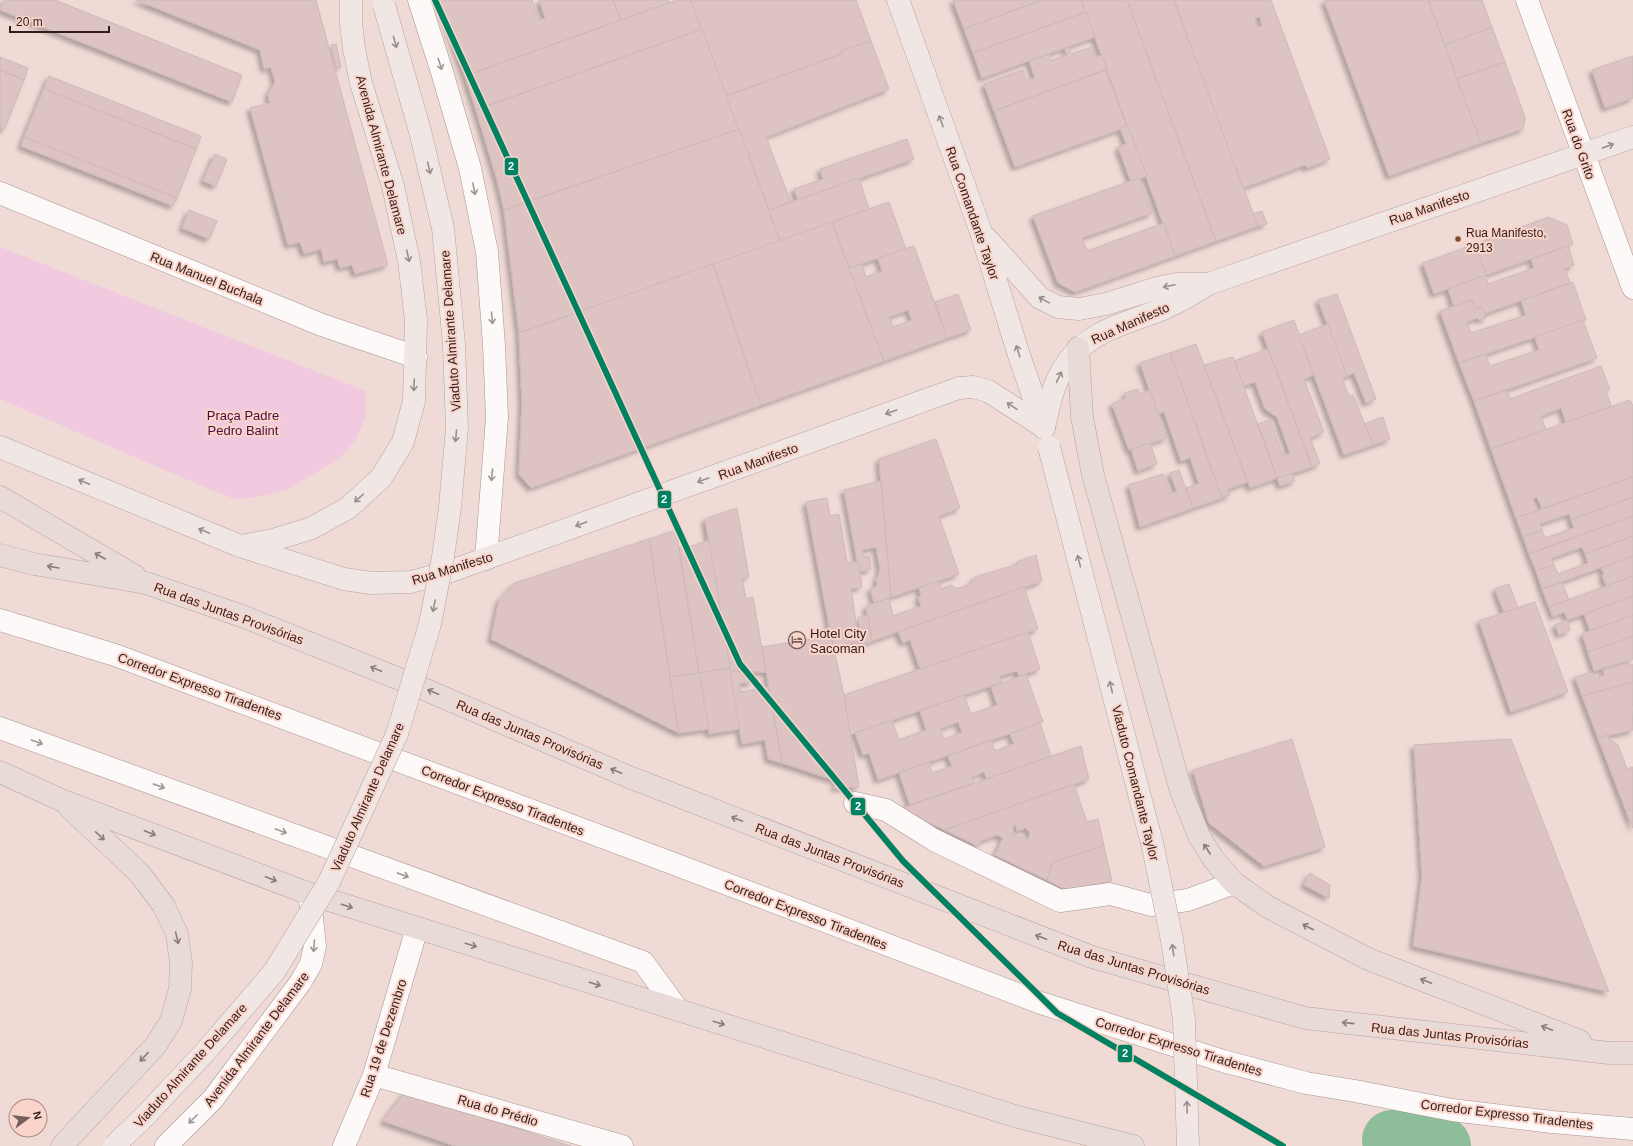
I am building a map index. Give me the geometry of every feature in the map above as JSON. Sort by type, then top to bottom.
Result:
[{"type":"highway","points":[[1078,348],[1082,417],[1093,475],[1181,791],[1199,836],[1214,860],[1234,883],[1268,907],[1368,959],[1610,1053]]},
{"type":"highway","name":"Rua das Juntas Provisórias","points":[[0,497],[146,582]]},
{"type":"highway","name":"Rua das Juntas Provisórias","points":[[0,555],[34,564],[146,582],[242,616],[412,684],[629,777],[1092,957],[1304,1018],[1610,1053],[1633,1054]]},
{"type":"highway","points":[[0,772],[61,800],[310,894],[1018,1117],[1133,1146]]},
{"type":"highway","points":[[61,800],[140,874],[164,906],[177,934],[181,963],[180,989],[171,1020],[156,1045],[62,1146]]},
{"type":"main road","name":"Avenida Almirante Delamare","points":[[240,546],[273,540],[312,528],[348,508],[381,478],[403,442],[414,401],[416,320],[409,261],[393,186],[361,83],[353,36],[351,0]]},
{"type":"main road","name":"Rua Comandante Taylor","points":[[898,0],[981,232],[1018,352],[1047,437]]},
{"type":"main road","name":"Viaduto Almirante Delamare","points":[[114,1146],[146,1115],[206,1051],[274,972],[329,882],[397,734],[430,624],[443,557],[450,507],[456,428],[454,344],[443,228],[420,131],[384,2]]},
{"type":"main road","name":"Rua Manifesto","points":[[1047,437],[1052,392],[1063,369],[1078,348],[1094,336],[1176,303],[1208,284],[1633,137]]},
{"type":"main road","name":"Rua Manifesto","points":[[981,232],[1022,280],[1040,298],[1058,307],[1079,309],[1106,304],[1157,288],[1176,284],[1208,284]]},
{"type":"main road","name":"Rua Manifesto","points":[[240,546],[344,579],[371,583],[411,582],[451,571],[486,559],[959,388],[973,387],[988,391],[1047,437]]},
{"type":"main road","name":"Viaduto Comandante Taylor","points":[[1047,437],[1153,847],[1172,940],[1184,1020],[1188,1146]]},
{"type":"main road","points":[[0,447],[240,546]]},
{"type":"street","points":[[419,0],[470,168],[487,252],[494,345],[497,417],[486,559]]},
{"type":"street","name":"Rua do Grito","points":[[1527,0],[1633,288]]},
{"type":"street","name":"Rua Manuel Buchala","points":[[0,192],[322,325],[416,358]]},
{"type":"street","name":"Corredor Expresso Tiradentes","points":[[0,620],[116,655],[1041,1003],[1223,1061],[1306,1083],[1452,1110],[1552,1122],[1633,1129]]},
{"type":"street","points":[[0,728],[643,962],[678,1010]]},
{"type":"street","points":[[856,803],[886,810],[934,840],[1060,901],[1110,894],[1151,904],[1188,900],[1234,883]]},
{"type":"street","name":"Avenida Almirante Delamare","points":[[166,1146],[213,1099],[300,983],[311,964],[315,946],[310,894]]},
{"type":"street","name":"Rua 19 de Dezembro","points":[[344,1146],[374,1075],[417,928]]},
{"type":"street","name":"Rua do Prédio","points":[[374,1075],[622,1146]]},
{"type":"green space","name":"Praça Padre Pedro Balint","points":[[0,247],[366,391],[366,416],[356,440],[341,457],[289,489],[258,497],[241,499],[232,498],[0,399]]},
{"type":"building","points":[[4,0],[55,0],[242,75],[232,102],[0,10]]},
{"type":"building","points":[[136,0],[316,0],[388,265],[355,274],[352,265],[340,268],[337,259],[324,262],[321,249],[304,254],[300,242],[288,245],[250,108],[270,103],[268,94],[275,82],[271,67],[264,69],[260,50]]},
{"type":"building","points":[[439,0],[532,0],[539,20],[545,18],[539,0],[613,0],[621,20],[465,76]]},
{"type":"building","points":[[613,0],[668,0],[669,3],[621,20]]},
{"type":"building","points":[[677,0],[691,0],[702,29],[476,110],[465,76]]},
{"type":"building","points":[[691,0],[856,0],[871,41],[841,51],[842,54],[726,96]]},
{"type":"building","points":[[953,0],[1042,0],[964,29]]},
{"type":"building","points":[[1042,0],[1081,0],[1086,12],[973,53],[964,29]]},
{"type":"building","points":[[1081,0],[1127,0],[1216,241],[1175,256]]},
{"type":"building","points":[[1127,0],[1174,0],[1258,226],[1216,241]]},
{"type":"building","points":[[1174,0],[1271,0],[1330,159],[1307,168],[1305,165],[1243,188]],"holes":[[[1260,17],[1262,26],[1257,27],[1255,18]]]},
{"type":"building","points":[[1324,0],[1428,0],[1481,143],[1389,176]]},
{"type":"building","points":[[1428,0],[1482,0],[1492,27],[1445,45]]},
{"type":"building","points":[[1086,12],[1095,37],[982,78],[973,53]]},
{"type":"building","points":[[1492,27],[1505,62],[1457,79],[1445,45]]},
{"type":"building","points":[[702,29],[739,129],[504,210],[497,180],[476,110]]},
{"type":"building","points":[[871,41],[889,89],[766,137],[791,202],[769,210],[726,96],[842,54],[841,51]]},
{"type":"building","points":[[336,44],[341,67],[336,68],[331,45]]},
{"type":"building","points":[[1069,47],[1071,54],[1092,47],[1095,57],[1102,55],[1107,69],[994,111],[984,84],[1023,70],[1026,80],[1035,78],[1029,61],[1049,54],[1051,61],[1067,55],[1065,49]]},
{"type":"building","points":[[1633,56],[1633,98],[1605,108],[1592,70]]},
{"type":"building","points":[[0,57],[28,68],[24,80],[0,70]]},
{"type":"building","points":[[1505,62],[1525,117],[1523,129],[1481,143],[1457,79]]},
{"type":"building","points":[[0,70],[24,80],[4,130],[0,128]]},
{"type":"building","points":[[1106,70],[1127,127],[1015,167],[994,111]]},
{"type":"building","points":[[49,76],[201,136],[196,149],[44,89]]},
{"type":"building","points":[[44,89],[196,149],[177,198],[24,137]]},
{"type":"building","points":[[1128,126],[1147,176],[1131,182],[1118,147],[1126,144],[1120,128]]},
{"type":"building","points":[[739,129],[780,241],[519,333],[504,210]]},
{"type":"building","points":[[24,137],[177,198],[173,206],[21,146]]},
{"type":"building","points":[[907,139],[914,159],[798,200],[794,189],[823,179],[820,169]]},
{"type":"building","points":[[215,154],[227,159],[216,186],[203,181]]},
{"type":"building","points":[[859,178],[869,209],[780,241],[769,210]]},
{"type":"building","points":[[1139,178],[1152,213],[1082,238],[1087,251],[1164,223],[1175,256],[1075,292],[1058,283],[1033,216]]},
{"type":"building","points":[[889,202],[906,249],[849,268],[832,222]]},
{"type":"building","points":[[189,210],[217,221],[209,239],[182,228]]},
{"type":"building","points":[[1262,211],[1267,224],[1258,226],[1253,214]]},
{"type":"building","points":[[1549,217],[1567,225],[1573,244],[1486,275],[1475,244]]},
{"type":"building","points":[[832,222],[884,361],[761,405],[713,264]]},
{"type":"building","points":[[1475,244],[1486,275],[1434,294],[1423,263]]},
{"type":"building","points":[[914,246],[947,338],[884,361],[849,268],[862,264],[866,277],[882,271],[878,258]],"holes":[[[908,310],[912,320],[893,327],[889,317]]]},
{"type":"building","points":[[1568,246],[1574,265],[1565,269],[1570,283],[1484,314],[1482,307],[1475,309],[1472,300],[1454,307],[1448,289],[1486,275],[1488,284],[1534,268],[1531,259]]},
{"type":"building","points":[[713,264],[761,405],[531,488],[519,474],[522,402],[519,333]]},
{"type":"building","points":[[1573,282],[1586,320],[1459,363],[1440,311],[1472,300],[1475,309],[1482,307],[1486,318],[1479,320],[1477,318],[1467,322],[1471,333],[1526,315],[1521,301]]},
{"type":"building","points":[[958,294],[971,330],[947,338],[935,302]]},
{"type":"building","points":[[1337,294],[1376,399],[1366,403],[1354,373],[1347,376],[1318,300]]},
{"type":"building","points":[[1294,320],[1314,375],[1304,379],[1324,432],[1310,438],[1320,463],[1312,467],[1262,332]]},
{"type":"building","points":[[1583,320],[1597,358],[1474,401],[1459,363],[1485,354],[1490,366],[1539,350],[1535,337]]},
{"type":"building","points":[[1328,324],[1347,376],[1342,378],[1349,396],[1353,395],[1373,445],[1344,455],[1299,335]]},
{"type":"building","points":[[1196,344],[1248,482],[1228,489],[1230,495],[1222,498],[1170,353]]},
{"type":"building","points":[[1268,349],[1312,467],[1277,478],[1258,424],[1270,420],[1283,456],[1290,453],[1277,417],[1265,409],[1255,382],[1243,386],[1234,361]]},
{"type":"building","points":[[1170,353],[1222,498],[1193,508],[1186,488],[1199,484],[1190,458],[1181,461],[1164,412],[1158,414],[1140,363]]},
{"type":"building","points":[[1233,357],[1277,478],[1250,488],[1204,365]]},
{"type":"building","points":[[1601,366],[1610,390],[1606,391],[1611,406],[1566,423],[1561,408],[1541,416],[1546,430],[1491,449],[1474,401],[1506,390],[1510,399]]},
{"type":"building","points":[[1138,389],[1139,394],[1150,390],[1167,438],[1129,450],[1112,404],[1126,398],[1125,393]]},
{"type":"building","points":[[1630,400],[1633,406],[1633,477],[1542,509],[1537,497],[1533,499],[1538,511],[1516,518],[1491,449]]},
{"type":"building","points":[[1383,417],[1390,439],[1373,445],[1365,424]]},
{"type":"building","points":[[936,439],[960,508],[939,516],[959,574],[891,597],[879,459]]},
{"type":"building","points":[[1150,443],[1157,464],[1138,471],[1131,449]]},
{"type":"building","points":[[1179,470],[1193,508],[1140,527],[1129,485],[1163,474],[1170,494],[1177,492],[1170,473]]},
{"type":"building","points":[[1292,473],[1295,481],[1280,486],[1277,478]]},
{"type":"building","points":[[1633,477],[1633,497],[1571,520],[1569,514],[1540,524],[1542,530],[1523,537],[1516,518]]},
{"type":"building","points":[[881,481],[891,597],[874,603],[870,588],[877,587],[876,578],[878,577],[880,569],[876,547],[862,550],[864,557],[869,556],[871,569],[859,572],[844,490]]},
{"type":"building","points":[[1633,497],[1633,516],[1529,554],[1523,537],[1542,530],[1545,538],[1574,528],[1571,520]]},
{"type":"building","points":[[827,498],[830,516],[839,514],[847,563],[858,562],[862,587],[851,589],[859,641],[833,647],[806,502]]},
{"type":"building","points":[[737,508],[749,577],[742,578],[746,599],[753,597],[766,672],[730,671],[705,519]]},
{"type":"building","points":[[1633,516],[1633,536],[1585,554],[1582,547],[1552,558],[1554,565],[1536,571],[1529,554]]},
{"type":"building","points":[[676,530],[699,673],[670,677],[649,539]]},
{"type":"building","points":[[1633,536],[1633,556],[1542,589],[1536,571],[1554,565],[1558,574],[1588,563],[1585,554]]},
{"type":"building","points":[[649,539],[679,733],[491,639],[499,600],[515,583]]},
{"type":"building","points":[[709,540],[730,668],[699,673],[679,547],[692,546]]},
{"type":"building","points":[[1036,555],[1042,581],[872,641],[866,606],[889,598],[893,616],[921,606],[918,597],[921,596],[919,588],[938,581],[941,589],[951,585],[956,588],[961,588],[972,583],[975,577],[1018,564],[1017,562]]},
{"type":"building","points":[[1633,556],[1633,576],[1606,586],[1602,575],[1604,574],[1601,568]]},
{"type":"building","points":[[1633,576],[1633,596],[1568,620],[1564,612],[1553,617],[1549,607]]},
{"type":"building","points":[[1562,582],[1569,600],[1549,607],[1542,589]]},
{"type":"building","points":[[1509,584],[1518,608],[1504,613],[1495,589]]},
{"type":"building","points":[[1024,587],[1038,629],[920,669],[910,640],[903,643],[898,632]]},
{"type":"building","points":[[1633,596],[1633,615],[1590,631],[1584,614]]},
{"type":"building","points":[[1535,602],[1568,692],[1511,712],[1479,621]]},
{"type":"building","points":[[868,615],[872,641],[863,645],[858,618]]},
{"type":"building","points":[[1633,615],[1633,636],[1588,652],[1582,634]]},
{"type":"building","points":[[1567,620],[1570,630],[1559,635],[1555,625]]},
{"type":"building","points":[[1028,632],[1040,669],[1019,676],[1017,671],[1000,676],[1002,682],[850,735],[844,695]]},
{"type":"building","points":[[831,636],[844,695],[859,787],[834,788],[837,781],[782,763],[762,647]]},
{"type":"building","points":[[1633,636],[1633,659],[1594,671],[1588,652]]},
{"type":"building","points":[[1629,663],[1629,666],[1633,664],[1633,682],[1582,696],[1575,677],[1592,672],[1595,678],[1605,675],[1603,670]]},
{"type":"building","points":[[730,668],[740,729],[709,734],[699,673]]},
{"type":"building","points":[[730,671],[751,672],[752,682],[739,684],[741,692],[768,687],[782,763],[768,759],[765,740],[742,744]]},
{"type":"building","points":[[699,673],[709,729],[679,733],[670,677]]},
{"type":"building","points":[[1026,674],[1043,722],[878,780],[869,753],[863,755],[855,733],[892,720],[899,740],[926,730],[920,711],[964,695],[971,714],[997,705],[991,687]],"holes":[[[958,722],[962,732],[944,739],[940,729]]]},
{"type":"building","points":[[1633,682],[1633,730],[1598,738],[1582,696]]},
{"type":"building","points":[[1040,723],[1051,756],[987,779],[984,772],[972,777],[974,783],[910,805],[899,773],[929,762],[932,773],[952,766],[948,756],[991,740],[995,751],[1014,744],[1010,734]]},
{"type":"building","points":[[1608,735],[1609,739],[1618,745],[1627,769],[1633,767],[1633,809],[1626,811],[1598,738]]},
{"type":"building","points":[[1292,739],[1325,847],[1264,866],[1209,823],[1193,770]]},
{"type":"building","points":[[1511,739],[1609,992],[1413,946],[1422,877],[1414,745]]},
{"type":"building","points":[[1081,746],[1089,779],[945,830],[900,809]]},
{"type":"building","points":[[1074,784],[1087,822],[1098,819],[1104,846],[1053,862],[1047,880],[995,855],[1003,838],[997,835],[981,841],[978,846],[945,830]],"holes":[[[1016,825],[1017,831],[1026,828],[1030,833],[1028,839],[1013,835],[1013,826]]]},
{"type":"building","points":[[1633,809],[1633,828],[1626,811]]},
{"type":"building","points":[[1104,846],[1112,881],[1067,890],[1047,880],[1053,862]]},
{"type":"building","points":[[1310,873],[1330,885],[1329,898],[1304,885]]},
{"type":"building","points":[[405,1092],[571,1146],[455,1146],[383,1121]]},
{"type":"waterway","points":[[1392,1140],[1441,1146]]},
{"type":"transit line","name":"2","points":[[435,0],[740,664],[903,861],[1057,1013],[1283,1146]]},
{"type":"place","name":"Rua Manifesto, 2913","points":[[1458,239]]},
{"type":"place","name":"Hotel City Sacoman","points":[[797,640]]}]
